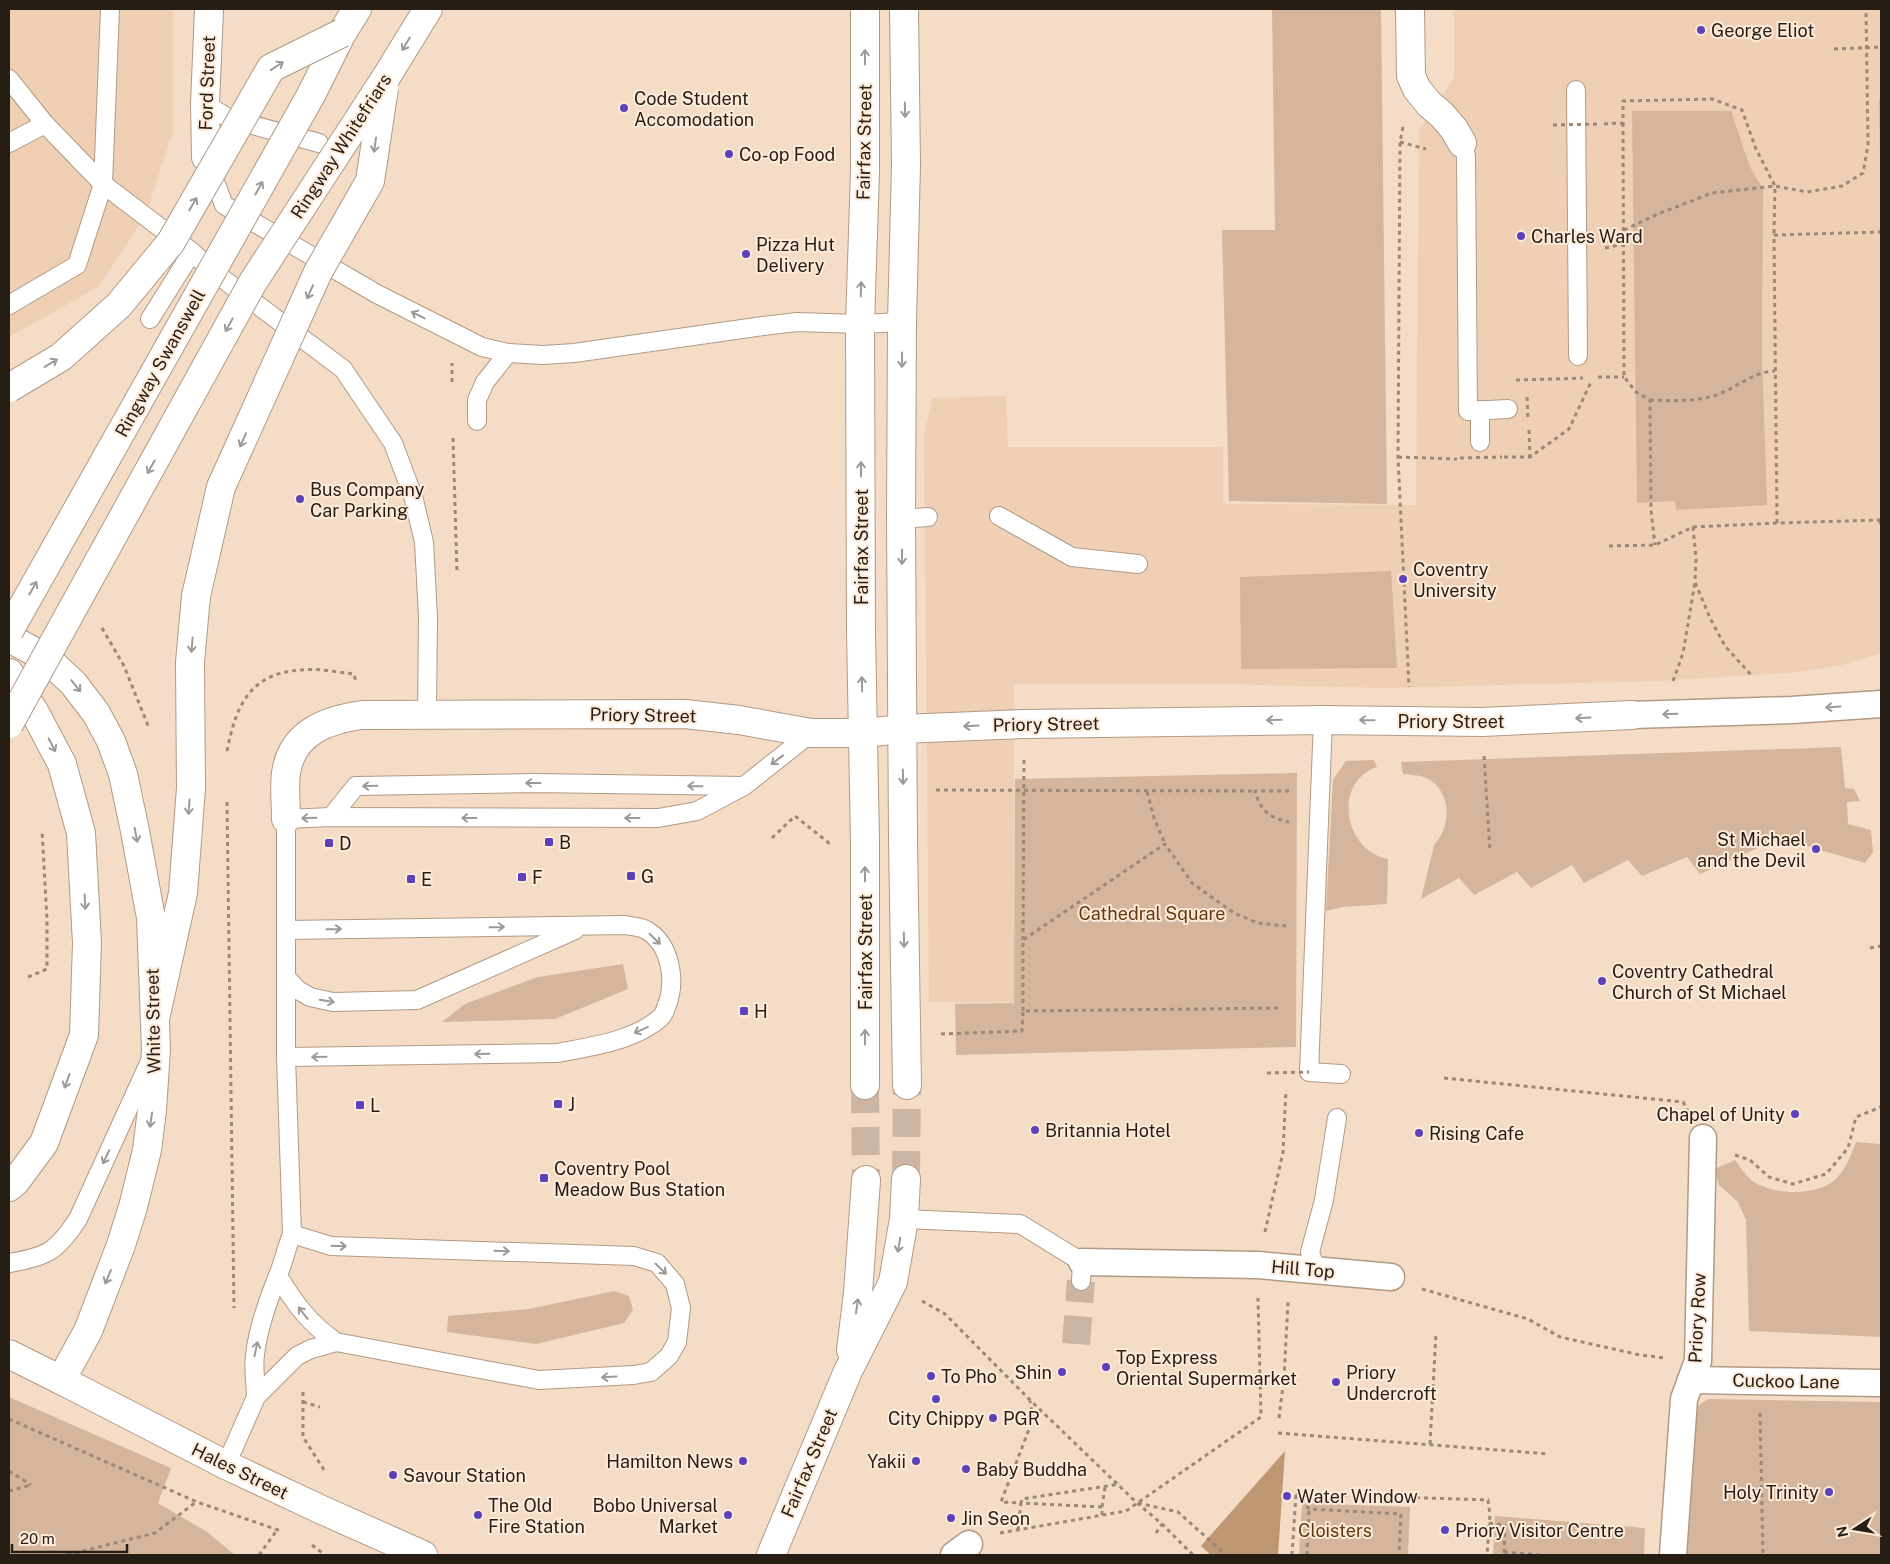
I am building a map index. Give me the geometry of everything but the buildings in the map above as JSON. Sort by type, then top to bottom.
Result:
[{"type":"main road","name":"Ford Street","points":[[206,157],[205,104],[209,9]]},
{"type":"main road","points":[[9,388],[61,357],[119,305],[171,242],[272,68],[342,33],[357,9]]},
{"type":"main road","name":"Ringway Whitefriars","points":[[9,724],[253,282],[385,79],[428,9]]},
{"type":"main road","name":"Fairfax Street","points":[[865,9],[865,170],[860,324],[865,1086]]},
{"type":"main road","points":[[904,9],[906,166],[902,322],[901,519],[907,1085]]},
{"type":"main road","points":[[1410,9],[1411,76],[1417,89],[1454,129],[1462,143]]},
{"type":"main road","name":"Ringway Swanswell","points":[[9,631],[311,95],[342,33]]},
{"type":"main road","points":[[155,1019],[183,893],[191,788],[190,662],[196,596],[221,488],[318,272],[370,181],[385,79]]},
{"type":"main road","name":"White Street","points":[[9,638],[46,658],[73,683],[96,713],[111,741],[123,774],[151,918],[156,1049],[150,1126],[146,1150],[133,1208],[121,1245],[88,1331],[61,1380]]},
{"type":"main road","points":[[9,673],[35,713],[62,764],[81,833],[88,943],[84,1036],[44,1143],[16,1181],[9,1187]]},
{"type":"main road","name":"Priory Street","points":[[286,819],[286,773],[292,751],[302,738],[316,728],[338,718],[362,715],[685,714],[739,720],[810,733],[863,733],[902,729],[1024,724],[1323,720],[1482,722],[1632,715]]},
{"type":"main road","name":"Fairfax Street","points":[[771,1555],[848,1371],[893,1282],[904,1219],[906,1179]]},
{"type":"main road","name":"Fairfax Street","points":[[848,1371],[858,1293],[866,1180]]},
{"type":"main road","points":[[9,1354],[61,1380]]},
{"type":"main road","name":"Hales Street","points":[[61,1380],[226,1465],[423,1555]]},
{"type":"street","name":"Priory Street","points":[[1632,715],[1781,710],[1881,704]]},
{"type":"street","name":"Priory Row","points":[[1673,1555],[1684,1400],[1695,1371],[1702,1146]]},
{"type":"street","name":"Hill Top","points":[[1081,1271],[1258,1265],[1391,1276]]},
{"type":"street","name":"Cuckoo Lane","points":[[1695,1371],[1759,1381],[1881,1383]]},
{"type":"lane","points":[[9,305],[77,265],[103,184],[110,9]]},
{"type":"lane","points":[[9,79],[45,124],[103,184],[192,252],[215,273],[343,369],[393,443],[413,496],[424,542],[428,617],[427,714]]},
{"type":"lane","points":[[1576,90],[1578,356]]},
{"type":"lane","points":[[205,104],[230,119],[319,143]]},
{"type":"lane","points":[[9,144],[45,124]]},
{"type":"lane","points":[[1462,143],[1466,156],[1468,411],[1508,409]]},
{"type":"lane","points":[[206,157],[224,205],[377,294],[482,348],[508,353],[544,356],[574,354],[797,322],[860,324],[902,322]]},
{"type":"lane","points":[[150,319],[192,252]]},
{"type":"lane","points":[[477,421],[477,400],[485,382],[508,353]]},
{"type":"lane","points":[[1480,410],[1480,442]]},
{"type":"lane","points":[[999,516],[1072,557],[1138,564]]},
{"type":"lane","points":[[901,519],[928,517]]},
{"type":"lane","points":[[1323,720],[1309,1072],[1341,1074]]},
{"type":"lane","points":[[256,1397],[254,1357],[266,1306],[292,1234],[286,1057],[286,819],[331,817],[658,818],[697,811],[744,786],[810,733]]},
{"type":"lane","points":[[331,817],[356,786],[533,783],[744,786]]},
{"type":"lane","points":[[286,930],[624,925],[646,930],[662,946],[671,970],[670,995],[662,1017],[644,1030],[597,1046],[557,1053],[286,1057]]},
{"type":"lane","points":[[286,977],[298,990],[310,998],[333,1002],[417,1000],[582,926]]},
{"type":"lane","points":[[9,1263],[45,1255],[63,1241],[78,1219],[156,1049]]},
{"type":"lane","points":[[1316,1270],[1310,1252],[1324,1200],[1337,1118]]},
{"type":"lane","name":"Hill Top","points":[[904,1219],[1020,1224],[1081,1271]]},
{"type":"lane","points":[[278,1276],[305,1317],[321,1332],[336,1342],[539,1380],[634,1375],[651,1372],[669,1356],[677,1342],[681,1308],[675,1284],[657,1263],[634,1256],[331,1246],[292,1234]]},
{"type":"lane","points":[[226,1465],[256,1397],[297,1356],[311,1349],[336,1342]]},
{"type":"lane","points":[[9,1348],[61,1380]]},
{"type":"path","points":[[1623,230],[1712,193],[1775,186],[1807,192],[1842,186],[1863,173],[1868,145],[1866,9]]},
{"type":"path","points":[[1834,49],[1881,47]]},
{"type":"path","points":[[1411,720],[1398,457],[1400,142],[1407,108],[1417,89]]},
{"type":"path","points":[[1775,371],[1762,372],[1718,394],[1691,399],[1650,400],[1636,392],[1624,377],[1623,101],[1712,100],[1742,110],[1756,149],[1775,186],[1777,523]]},
{"type":"path","points":[[1553,125],[1623,123]]},
{"type":"path","points":[[1774,235],[1881,232]]},
{"type":"path","points":[[452,390],[452,363],[461,337]]},
{"type":"path","points":[[1592,378],[1624,377]]},
{"type":"path","points":[[1513,380],[1584,378]]},
{"type":"path","points":[[1398,457],[1530,457],[1528,397]]},
{"type":"path","points":[[1650,400],[1651,510],[1656,545]]},
{"type":"path","points":[[453,429],[458,577]]},
{"type":"path","points":[[1609,546],[1656,545],[1693,528],[1881,520],[1881,528]]},
{"type":"path","points":[[1674,714],[1670,688],[1682,654],[1695,582],[1696,560],[1693,528]]},
{"type":"path","points":[[1695,582],[1710,618],[1725,646],[1781,710]]},
{"type":"path","points":[[226,754],[232,726],[245,697],[268,677],[300,670],[354,674],[362,715]]},
{"type":"path","points":[[1482,722],[1490,851]]},
{"type":"path","points":[[933,1034],[1022,1031],[1024,755]]},
{"type":"path","points":[[930,790],[1289,791]]},
{"type":"path","points":[[1256,791],[1259,804],[1267,813],[1277,819],[1289,822]]},
{"type":"path","points":[[226,792],[234,1316]]},
{"type":"path","points":[[1147,792],[1154,818],[1165,844],[1192,883],[1234,913],[1258,922],[1287,926]]},
{"type":"path","points":[[28,977],[47,969],[47,920],[42,822]]},
{"type":"path","points":[[1023,940],[1165,844]]},
{"type":"path","points":[[1870,948],[1881,946]]},
{"type":"path","points":[[1023,1011],[1285,1008]]},
{"type":"path","points":[[1267,1073],[1309,1072]]},
{"type":"path","points":[[1444,1078],[1683,1102],[1702,1146],[1750,1160],[1769,1177],[1793,1184],[1826,1174],[1848,1148],[1856,1117],[1881,1107]]},
{"type":"path","points":[[961,1549],[992,1534],[1126,1511],[1261,1417],[1258,1265],[1282,1152],[1286,1092]]},
{"type":"path","points":[[1278,1418],[1284,1378],[1290,1268]]},
{"type":"path","points":[[1391,1276],[1433,1293],[1528,1319],[1560,1337],[1640,1355],[1695,1371]]},
{"type":"path","points":[[916,1297],[945,1314],[1030,1400],[1193,1555]]},
{"type":"path","points":[[1430,1444],[1436,1333]]},
{"type":"path","points":[[1759,1381],[1763,1555]]},
{"type":"path","points":[[1030,1400],[1033,1420],[1001,1502],[1102,1507]]},
{"type":"path","points":[[320,1407],[303,1402],[303,1437],[330,1479],[322,1510]]},
{"type":"path","points":[[9,1419],[196,1502],[286,1533]]},
{"type":"path","points":[[1278,1433],[1549,1454]]},
{"type":"path","points":[[9,1472],[31,1485],[9,1491]]},
{"type":"path","points":[[1018,1530],[1022,1499],[1120,1484]]},
{"type":"path","points":[[1102,1515],[1104,1487]]},
{"type":"path","points":[[1296,1494],[1309,1509],[1307,1555]]},
{"type":"path","points":[[1296,1494],[1488,1500],[1487,1555]]},
{"type":"path","points":[[1292,1555],[1296,1494]]},
{"type":"path","points":[[67,1555],[155,1533],[196,1502]]},
{"type":"path","points":[[1137,1503],[1178,1512],[1226,1555]]},
{"type":"path","points":[[1309,1509],[1401,1514],[1399,1555]]},
{"type":"path","points":[[1489,1523],[1506,1525],[1504,1554],[1540,1555]]},
{"type":"path","points":[[1156,1533],[1162,1524]]},
{"type":"path","points":[[258,1555],[277,1530]]},
{"type":"path","points":[[308,1542],[325,1555]]},
{"type":"shaded area","points":[[9,9],[173,9],[173,131],[145,217],[98,287],[9,337]]},
{"type":"shaded area","name":"Coventry University","points":[[1454,9],[1881,9],[1881,653],[1842,665],[1799,672],[1657,681],[1385,688],[1222,684],[1014,684],[1014,1002],[929,1002],[924,434],[933,398],[1006,396],[1008,447],[1223,447],[1223,504],[1416,505],[1419,131],[1454,77]]},
{"type":"shaded area","points":[[1285,1451],[1278,1555],[1211,1555],[1201,1546]]},
{"type":"green space","points":[[1272,9],[1381,9],[1387,504],[1229,501],[1222,230],[1275,230]]},
{"type":"green space","points":[[1881,98],[1881,214],[1879,100]]},
{"type":"green space","points":[[1632,111],[1731,111],[1750,167],[1763,189],[1762,356],[1767,505],[1676,510],[1675,501],[1637,503]]},
{"type":"green space","points":[[1391,571],[1397,668],[1241,669],[1240,577]]},
{"type":"green space","points":[[1841,747],[1845,788],[1854,789],[1860,801],[1847,802],[1848,824],[1871,830],[1873,852],[1865,863],[1786,840],[1769,843],[1700,874],[1687,857],[1642,876],[1628,860],[1584,883],[1572,865],[1531,888],[1517,872],[1474,895],[1459,878],[1421,899],[1434,845],[1446,822],[1446,804],[1439,789],[1433,782],[1423,777],[1403,774],[1401,762]]},
{"type":"green space","points":[[1374,760],[1377,767],[1363,775],[1354,787],[1349,801],[1349,816],[1353,830],[1361,843],[1373,853],[1388,859],[1387,904],[1343,907],[1326,911],[1333,780],[1346,761]]},
{"type":"green space","name":"Cathedral Square","points":[[1297,773],[1296,1047],[956,1055],[955,1004],[1014,1003],[1015,779]]},
{"type":"green space","points":[[623,964],[628,989],[555,1019],[442,1022],[465,1004],[538,977]]},
{"type":"green space","points":[[1856,1142],[1881,1144],[1881,1337],[1749,1331],[1746,1220],[1738,1202],[1719,1185],[1714,1169],[1735,1160],[1750,1179],[1762,1186],[1780,1191],[1810,1191],[1828,1184],[1840,1175]]},
{"type":"green space","points":[[614,1291],[629,1296],[633,1310],[624,1323],[536,1344],[447,1332],[448,1316],[529,1309]]},
{"type":"green space","points":[[9,1397],[171,1468],[158,1503],[207,1532],[235,1555],[9,1555]]},
{"type":"green space","points":[[1709,1399],[1881,1402],[1881,1555],[1684,1555],[1695,1408]]},
{"type":"green space","name":"Cloisters","points":[[1302,1503],[1410,1507],[1408,1555],[1299,1555]]},
{"type":"green space","points":[[1495,1516],[1645,1528],[1644,1555],[1493,1555]]},
{"type":"tunnel","points":[[865,1085],[866,1180]]},
{"type":"tunnel","points":[[906,1179],[907,1085]]},
{"type":"tunnel","points":[[1076,1344],[1081,1281]]},
{"type":"place","name":"George Eliot","points":[[1701,30]]},
{"type":"place","name":"Code Student Accomodation","points":[[624,108]]},
{"type":"place","name":"Co-op Food","points":[[729,154]]},
{"type":"place","name":"Charles Ward","points":[[1521,236]]},
{"type":"place","name":"Pizza Hut Delivery","points":[[746,254]]},
{"type":"place","name":"Bus Company Car Parking","points":[[300,499]]},
{"type":"place","name":"Coventry University","points":[[1403,579]]},
{"type":"place","name":"B","points":[[549,842]]},
{"type":"place","name":"D","points":[[329,843]]},
{"type":"place","name":"St Michael and the Devil","points":[[1816,849]]},
{"type":"place","name":"G","points":[[631,876]]},
{"type":"place","name":"F","points":[[522,877]]},
{"type":"place","name":"E","points":[[411,879]]},
{"type":"place","name":"Coventry Cathedral Church of St Michael","points":[[1602,981]]},
{"type":"place","name":"H","points":[[744,1011]]},
{"type":"place","name":"J","points":[[558,1104]]},
{"type":"place","name":"L","points":[[360,1105]]},
{"type":"place","name":"Chapel of Unity","points":[[1795,1114]]},
{"type":"place","name":"Britannia Hotel","points":[[1035,1130]]},
{"type":"place","name":"Rising Cafe","points":[[1419,1133]]},
{"type":"place","name":"Coventry Pool Meadow Bus Station","points":[[544,1178]]},
{"type":"place","name":"Top Express Oriental Supermarket","points":[[1106,1367]]},
{"type":"place","name":"Shin","points":[[1062,1372]]},
{"type":"place","name":"To Pho","points":[[931,1376]]},
{"type":"place","name":"Priory Undercroft","points":[[1336,1382]]},
{"type":"place","name":"City Chippy","points":[[936,1399]]},
{"type":"place","name":"PGR","points":[[993,1418]]},
{"type":"place","name":"Hamilton News","points":[[743,1461]]},
{"type":"place","name":"Yakii","points":[[916,1461]]},
{"type":"place","name":"Baby Buddha","points":[[966,1469]]},
{"type":"place","name":"Savour Station","points":[[393,1475]]},
{"type":"place","name":"Holy Trinity","points":[[1829,1492]]},
{"type":"place","name":"Water Window","points":[[1287,1496]]},
{"type":"place","name":"The Old Fire Station","points":[[478,1515]]},
{"type":"place","name":"Bobo Universal Market","points":[[728,1515]]},
{"type":"place","name":"Jin Seon","points":[[951,1518]]},
{"type":"place","name":"Priory Visitor Centre","points":[[1445,1530]]}]
